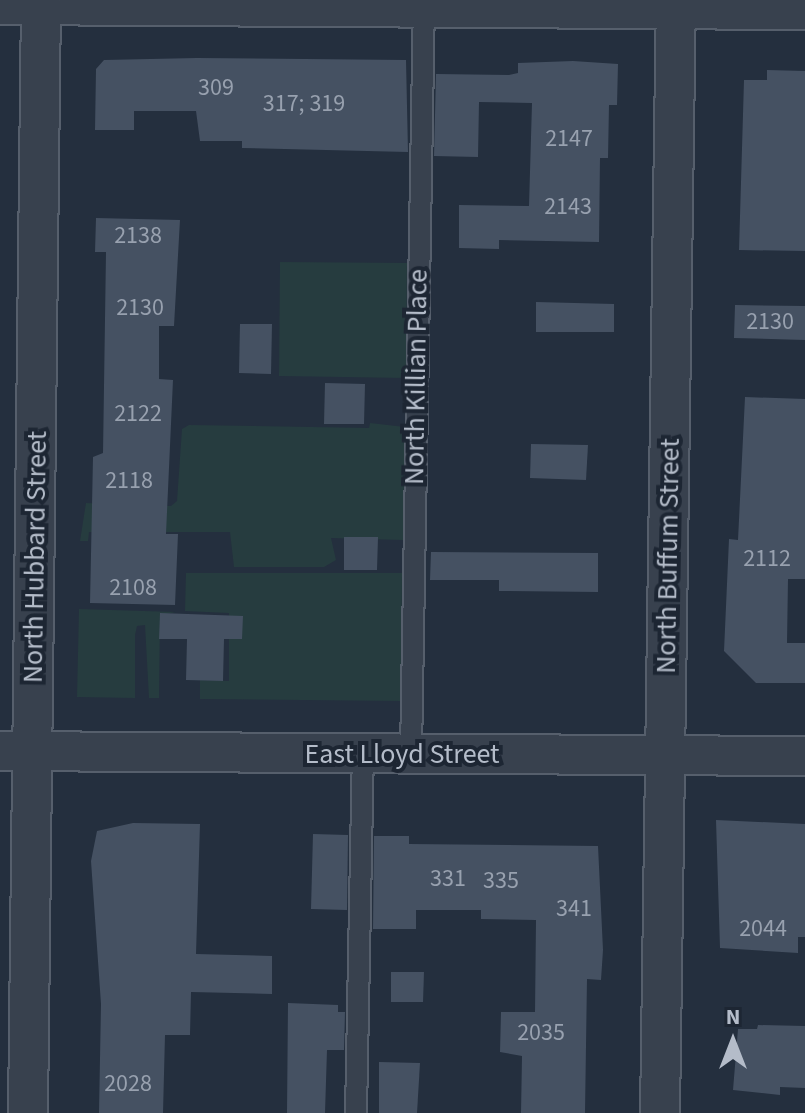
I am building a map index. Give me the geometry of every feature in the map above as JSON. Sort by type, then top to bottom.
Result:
[{"type":"street","name":"North Hubbard Street","points":[[28,1113],[16,751],[41,3]]},
{"type":"street","points":[[0,5],[676,5],[805,10]]},
{"type":"street","name":"North Buffum Street","points":[[660,1113],[676,5]]},
{"type":"street","name":"East Lloyd Street","points":[[16,751],[805,756]]},
{"type":"lane","name":"North Killian Place","points":[[411,753],[424,4]]},
{"type":"lane","points":[[356,1113],[363,753]]},
{"type":"green space","points":[[280,262],[407,263],[406,378],[279,376]]},
{"type":"green space","points":[[370,423],[405,427],[403,540],[331,538],[336,560],[324,567],[234,567],[230,532],[89,532],[88,541],[80,541],[86,503],[171,506],[177,501],[182,429],[189,425],[369,428]]},
{"type":"green space","points":[[186,573],[402,573],[401,701],[200,699],[200,680],[229,681],[229,613],[185,611]]},
{"type":"green space","points":[[79,609],[176,612],[160,615],[159,698],[149,698],[145,625],[137,626],[135,635],[135,698],[77,697]]},
{"type":"building","points":[[104,60],[406,60],[408,152],[242,148],[242,141],[200,141],[196,111],[134,111],[134,130],[95,130],[96,69]]},
{"type":"building","points":[[573,61],[618,64],[617,105],[609,105],[608,158],[600,158],[599,242],[499,240],[499,249],[459,248],[459,205],[529,206],[532,103],[479,102],[478,157],[434,156],[436,74],[509,75],[518,73],[518,63]]},
{"type":"building","points":[[767,70],[805,71],[805,251],[739,250],[744,80],[767,80]]},
{"type":"building","points":[[96,218],[180,220],[174,326],[159,326],[159,379],[173,380],[166,534],[178,534],[175,605],[90,603],[93,457],[103,453],[106,252],[95,252]]},
{"type":"building","points":[[536,302],[614,304],[614,332],[536,332]]},
{"type":"building","points":[[735,305],[805,306],[805,340],[734,338]]},
{"type":"building","points":[[240,324],[272,324],[271,374],[239,373]]},
{"type":"building","points":[[325,383],[365,384],[364,424],[324,424]]},
{"type":"building","points":[[745,397],[805,399],[805,579],[788,579],[787,643],[805,643],[805,683],[756,683],[724,651],[729,539],[738,540]]},
{"type":"building","points":[[531,444],[588,445],[586,480],[530,478]]},
{"type":"building","points":[[344,537],[378,537],[377,570],[344,570]]},
{"type":"building","points":[[431,552],[598,553],[598,592],[499,591],[499,580],[430,580]]},
{"type":"building","points":[[160,613],[243,616],[242,639],[224,639],[223,681],[186,680],[187,639],[159,639]]},
{"type":"building","points":[[716,820],[805,824],[805,937],[798,937],[798,953],[720,948]]},
{"type":"building","points":[[133,823],[200,824],[196,954],[272,956],[272,994],[191,992],[190,1035],[165,1035],[163,1113],[99,1113],[101,1004],[91,861],[97,831]]},
{"type":"building","points":[[313,834],[348,835],[347,910],[311,909]]},
{"type":"building","points":[[374,836],[409,836],[409,844],[598,846],[603,950],[601,980],[587,979],[585,1113],[521,1113],[522,1056],[500,1052],[501,1012],[535,1012],[536,920],[481,919],[481,910],[416,910],[416,929],[373,929]]},
{"type":"building","points":[[391,972],[424,972],[423,1002],[391,1002]]},
{"type":"building","points":[[288,1003],[338,1005],[338,1012],[345,1012],[344,1050],[327,1050],[325,1113],[287,1113]]},
{"type":"building","points":[[758,1025],[805,1026],[805,1088],[780,1087],[780,1095],[733,1090],[738,1029],[757,1029]]},
{"type":"building","points":[[379,1062],[420,1063],[417,1113],[379,1113]]}]
